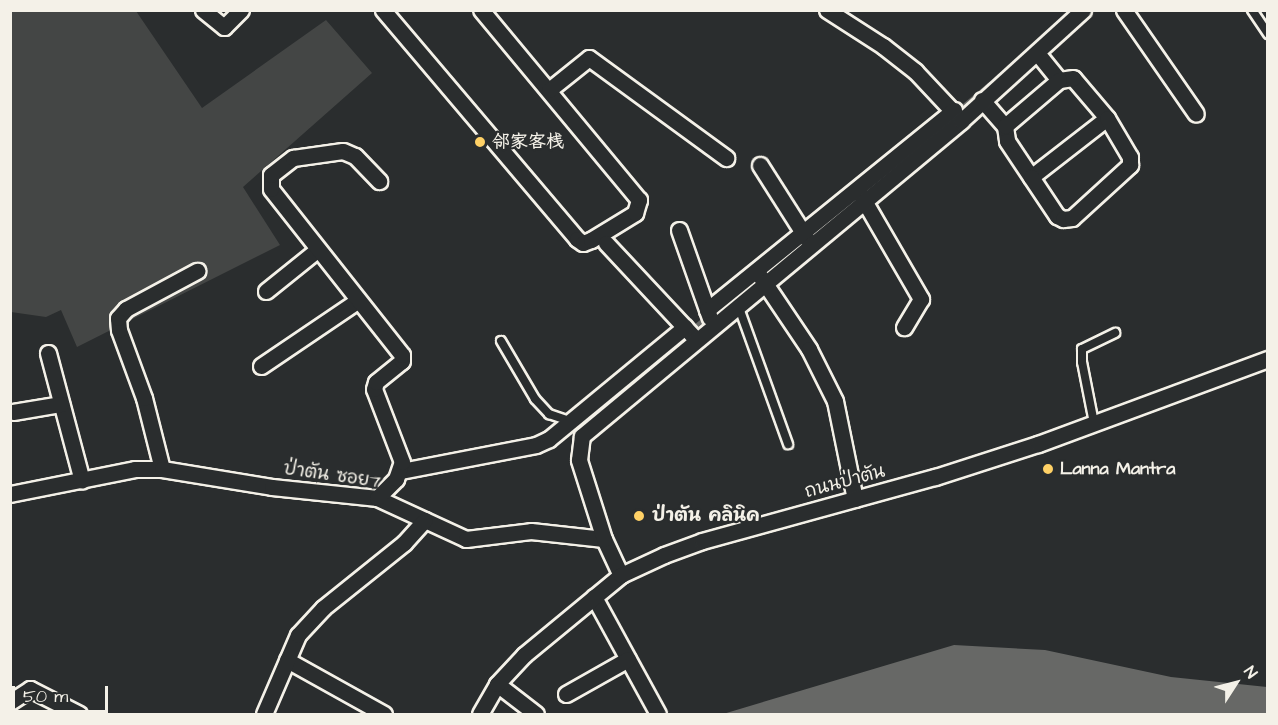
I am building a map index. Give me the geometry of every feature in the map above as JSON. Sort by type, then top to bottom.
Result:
[{"type":"street","points":[[204,10],[224,27],[241,10]]},
{"type":"street","points":[[383,10],[577,239],[583,243],[591,240],[635,213],[639,200],[481,10]]},
{"type":"street","points":[[827,10],[899,59],[957,115]]},
{"type":"street","points":[[707,310],[758,269],[806,238],[957,115],[982,100],[1038,53],[1083,10]]},
{"type":"street","points":[[1124,10],[1196,114]]},
{"type":"street","points":[[549,90],[590,58],[726,158]]},
{"type":"street","points":[[1041,58],[1059,80]]},
{"type":"street","points":[[982,100],[1005,126],[1007,141],[1057,216],[1063,219],[1072,218],[1130,165],[1130,157],[1107,118],[1073,78],[1059,80],[1005,126]]},
{"type":"street","points":[[1031,177],[1107,118]]},
{"type":"street","points":[[377,498],[401,471],[402,462],[374,389],[376,382],[402,361],[402,355],[357,301],[271,189],[272,175],[293,158],[343,151],[355,156],[379,181]]},
{"type":"street","points":[[760,165],[806,238]]},
{"type":"street","points":[[861,194],[921,299],[904,327]]},
{"type":"street","points":[[679,230],[713,326]]},
{"type":"street","points":[[621,575],[604,539],[579,460],[582,436],[764,285],[806,238]]},
{"type":"street","points":[[606,243],[696,341]]},
{"type":"street","points":[[266,291],[317,250]]},
{"type":"street","points":[[758,269],[764,285],[809,349],[835,401],[855,499]]},
{"type":"street","points":[[162,469],[144,398],[121,337],[118,318],[126,309],[197,271]]},
{"type":"street","points":[[261,366],[357,301]]},
{"type":"street","points":[[401,471],[537,445],[685,327]]},
{"type":"street","points":[[48,353],[81,481]]},
{"type":"street","name":"ถนนป่าตัน","points":[[480,714],[497,684],[524,655],[621,575],[702,541],[935,477],[1094,423],[1268,359]]},
{"type":"street","points":[[642,363],[654,376]]},
{"type":"street","points":[[13,412],[61,404]]},
{"type":"street","points":[[569,421],[582,436]]},
{"type":"street","name":"ป่าตัน ซอย7","points":[[10,494],[135,468],[162,469],[272,488],[377,498],[466,539],[531,531],[604,539]]},
{"type":"street","points":[[264,714],[298,635],[323,608],[404,543],[425,520]]},
{"type":"street","points":[[594,597],[658,714]]},
{"type":"street","points":[[566,694],[628,659]]},
{"type":"street","points":[[287,660],[384,714]]},
{"type":"street","points":[[497,684],[536,714]]},
{"type":"street","points":[[10,702],[30,689],[79,714]]},
{"type":"lane","points":[[1252,10],[1268,34]]},
{"type":"lane","points":[[738,305],[788,444]]},
{"type":"lane","points":[[1094,423],[1082,362],[1082,349],[1114,333]]},
{"type":"lane","points":[[501,341],[535,399],[549,414],[569,421]]},
{"type":"shaded area","points":[[11,11],[136,11],[202,108],[326,20],[372,73],[243,187],[280,245],[77,347],[61,310],[46,317],[11,312]]},
{"type":"shaded area","points":[[954,645],[1045,650],[1171,677],[1267,687],[1267,714],[723,714]]},
{"type":"waterway","points":[[959,110],[990,84]]},
{"type":"waterway","points":[[692,329],[705,319]]},
{"type":"waterway","points":[[566,436],[592,413]]},
{"type":"place","name":"邻家客栈","points":[[480,142]]},
{"type":"place","name":"Lanna Mantra","points":[[1048,469]]},
{"type":"place","name":"ป่าตัน คลินิค","points":[[639,516]]}]
